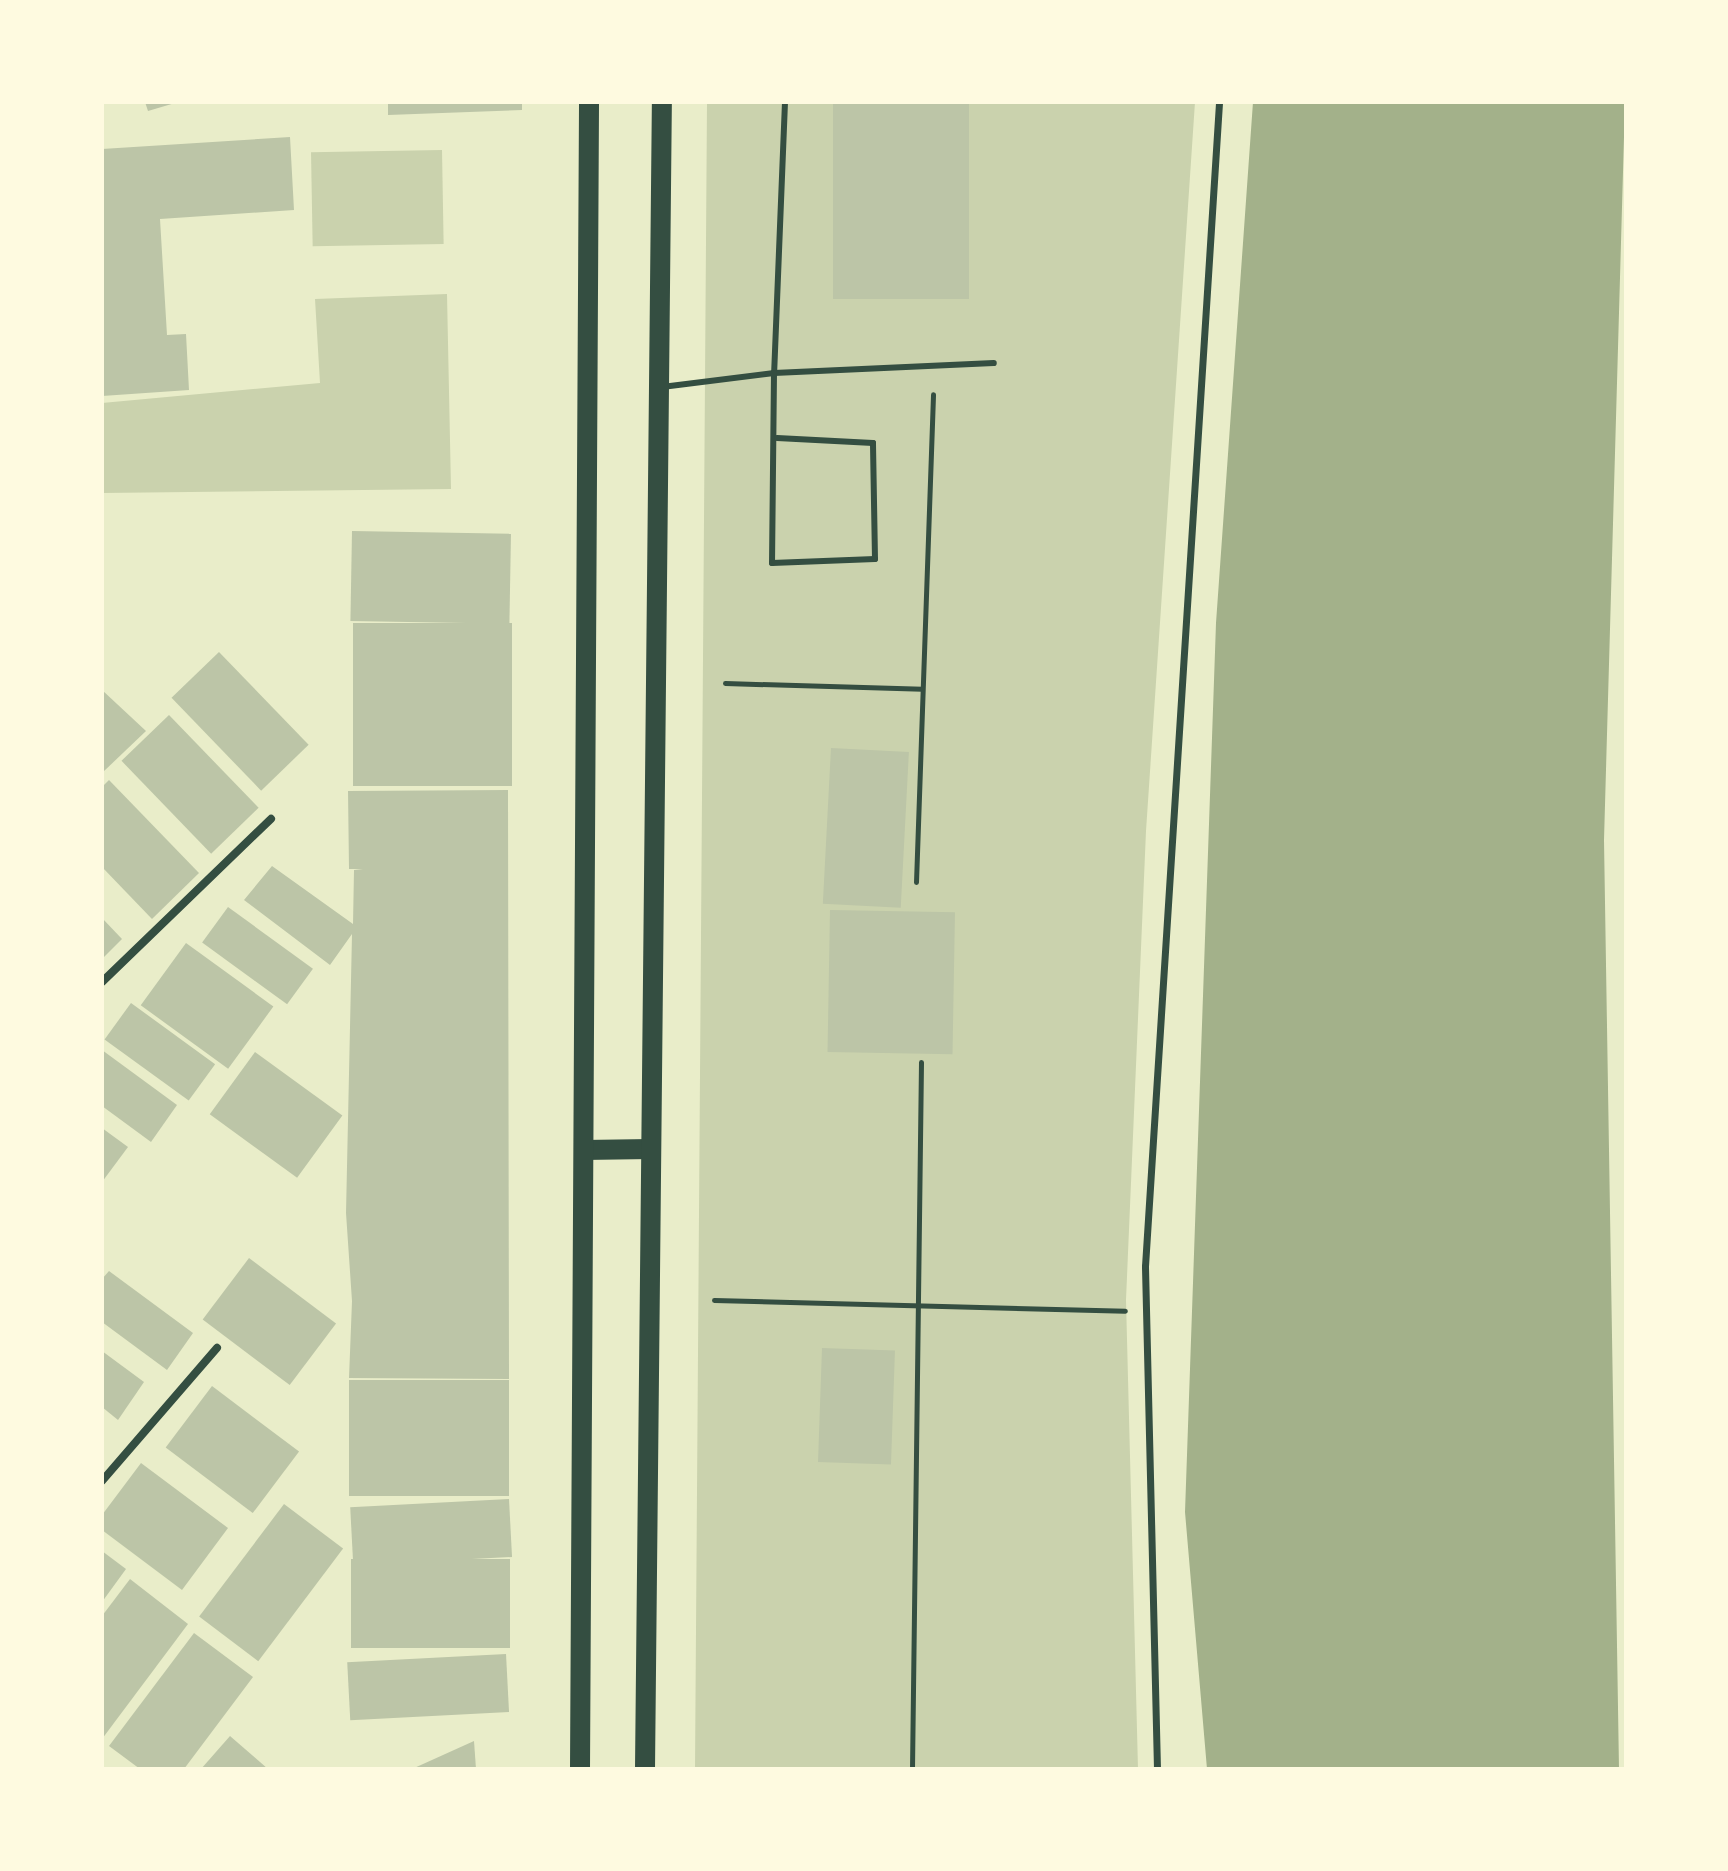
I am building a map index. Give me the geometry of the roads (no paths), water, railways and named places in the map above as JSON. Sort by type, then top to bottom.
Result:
[{"type":"main road","points":[[580,1769],[589,102]]},
{"type":"main road","points":[[645,1769],[662,102]]},
{"type":"main road","points":[[584,1150],[651,1149]]},
{"type":"street","points":[[1157,1769],[1146,1311],[1219,102]]},
{"type":"street","points":[[102,982],[271,819]]},
{"type":"street","points":[[102,1481],[217,1348]]},
{"type":"lane","points":[[777,438],[873,443],[875,559],[772,563],[777,438],[774,373],[785,102]]},
{"type":"lane","points":[[659,387],[774,373],[994,363]]}]
